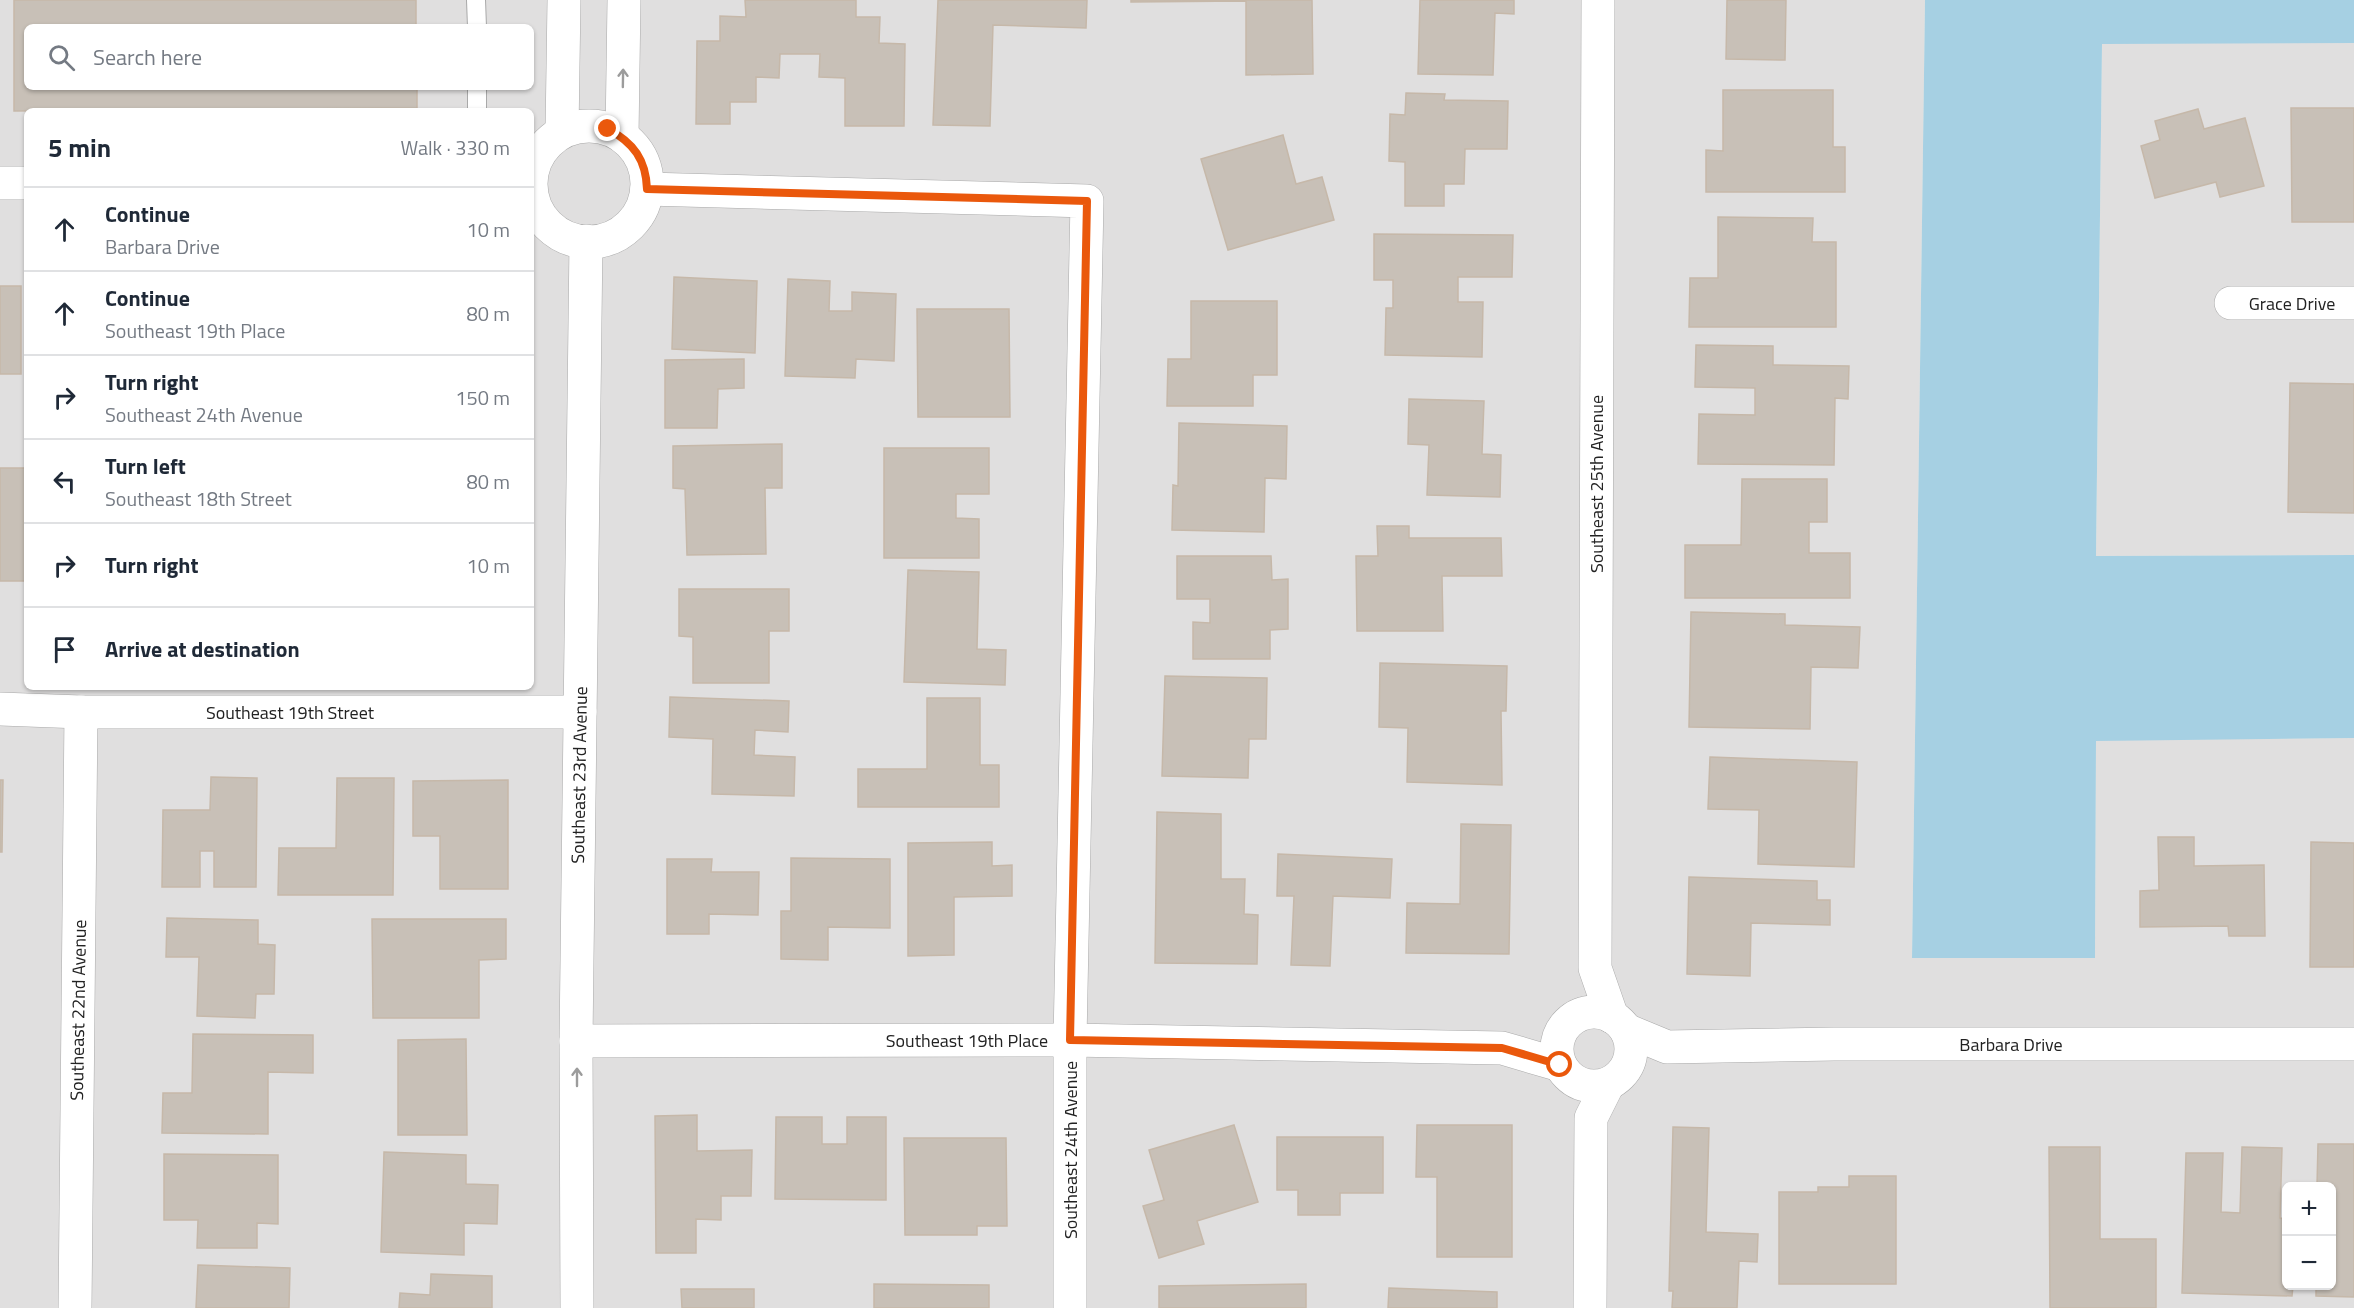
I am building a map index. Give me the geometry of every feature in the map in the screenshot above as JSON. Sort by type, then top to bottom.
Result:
[{"type":"street","points":[[562,132],[564,0]]},
{"type":"street","points":[[622,136],[624,0]]},
{"type":"street","name":"Southeast 25th Avenue","points":[[1598,0],[1595,968],[1619,1023]]},
{"type":"street","points":[[534,166],[548,142],[562,132],[577,127],[593,126],[608,129],[622,136],[634,147],[642,159],[647,189],[643,206],[633,221],[620,233],[603,240],[586,241],[570,238],[555,231],[543,220],[534,202]]},
{"type":"street","points":[[0,183],[24,183]]},
{"type":"street","name":"Southeast 24th Avenue","points":[[647,189],[1087,201],[1071,957],[1070,1308]]},
{"type":"street","name":"Southeast 23rd Avenue","points":[[577,1308],[576,1041],[586,241]]},
{"type":"street","name":"Grace Drive","points":[[2230,303],[2354,303]]},
{"type":"street","name":"Southeast 19th Street","points":[[0,709],[81,712],[580,712]]},
{"type":"street","name":"Southeast 22nd Avenue","points":[[75,1308],[81,712]]},
{"type":"street","name":"Southeast 25th Avenue","points":[[1567,1024],[1595,968]]},
{"type":"street","points":[[1502,1048],[1593,1012],[1619,1023],[1631,1042],[1631,1055],[1591,1118]]},
{"type":"street","name":"Barbara Drive","points":[[1619,1023],[1667,1047],[1833,1044],[2354,1044]]},
{"type":"street","points":[[1567,1024],[1557,1047],[1566,1072],[1591,1118],[1590,1308]]},
{"type":"street","name":"Southeast 19th Place","points":[[576,1041],[1070,1040],[1502,1048]]},
{"type":"street","name":"Barbara Drive","points":[[1617,1075],[1667,1047]]},
{"type":"street","points":[[1502,1048],[1566,1072],[1582,1084],[1595,1086],[1617,1075]]},
{"type":"lane","points":[[476,0],[477,24]]},
{"type":"lane","points":[[477,90],[477,108]]},
{"type":"shaded area","points":[[0,0],[1925,0],[1912,958],[2095,958],[2096,740],[2354,738],[2354,1308],[0,1308]]},
{"type":"shaded area","points":[[2102,43],[2354,43],[2354,555],[2096,556]]},
{"type":"water","points":[[1925,0],[2354,0],[2354,43],[2102,44],[2096,556],[2354,555],[2354,738],[2096,741],[2095,958],[1912,958]]},
{"type":"building","points":[[14,0],[416,0],[416,24],[24,24],[24,90],[417,90],[417,108],[24,108],[24,111],[14,111]]},
{"type":"building","points":[[745,0],[856,0],[856,17],[880,17],[879,43],[905,44],[904,126],[845,126],[845,78],[819,77],[820,54],[780,54],[779,78],[756,77],[756,102],[730,102],[730,124],[696,124],[697,41],[720,41],[720,16],[746,17]]},
{"type":"building","points":[[938,0],[1087,0],[1086,28],[993,25],[990,126],[933,125]]},
{"type":"building","points":[[1131,0],[1312,0],[1313,74],[1246,75],[1246,1],[1131,2]]},
{"type":"building","points":[[1420,0],[1514,0],[1514,14],[1495,13],[1493,75],[1418,74]]},
{"type":"building","points":[[1727,0],[1786,0],[1785,60],[1726,59]]},
{"type":"building","points":[[1723,90],[1833,90],[1833,147],[1845,147],[1845,192],[1706,192],[1706,150],[1723,151]]},
{"type":"building","points":[[1406,93],[1445,94],[1444,100],[1508,101],[1507,149],[1465,149],[1464,184],[1444,184],[1444,206],[1405,206],[1405,162],[1389,161],[1390,114],[1405,115]]},
{"type":"building","points":[[2291,108],[2354,108],[2354,222],[2292,222]]},
{"type":"building","points":[[2198,109],[2204,129],[2245,118],[2264,186],[2220,197],[2216,182],[2155,198],[2141,146],[2160,140],[2155,121]]},
{"type":"building","points":[[1283,135],[1296,184],[1322,177],[1334,220],[1228,250],[1201,159]]},
{"type":"building","points":[[1718,217],[1813,218],[1812,242],[1836,242],[1836,327],[1689,327],[1690,278],[1718,278]]},
{"type":"building","points":[[1374,234],[1513,235],[1512,277],[1458,277],[1458,302],[1483,302],[1482,357],[1385,355],[1386,308],[1393,308],[1393,280],[1374,280]]},
{"type":"building","points":[[674,277],[757,281],[755,353],[672,349]]},
{"type":"building","points":[[788,279],[830,281],[829,311],[852,311],[852,292],[896,294],[894,361],[856,359],[855,378],[785,376]]},
{"type":"building","points":[[0,286],[21,286],[21,374],[0,374]]},
{"type":"building","points":[[1191,301],[1277,301],[1277,375],[1253,375],[1253,406],[1167,406],[1168,359],[1191,359]]},
{"type":"building","points":[[917,309],[1009,309],[1010,417],[918,417]]},
{"type":"building","points":[[1696,345],[1773,346],[1773,365],[1849,366],[1848,399],[1835,398],[1834,465],[1698,464],[1699,414],[1755,415],[1755,388],[1695,387]]},
{"type":"building","points":[[744,359],[744,388],[718,389],[717,428],[665,428],[665,360]]},
{"type":"building","points":[[2290,383],[2354,384],[2354,513],[2288,512]]},
{"type":"building","points":[[1409,399],[1484,401],[1482,454],[1501,455],[1500,497],[1427,495],[1429,445],[1408,444]]},
{"type":"building","points":[[1179,423],[1287,426],[1286,479],[1265,478],[1264,532],[1172,530],[1173,485],[1178,486]]},
{"type":"building","points":[[782,444],[782,488],[765,488],[766,554],[687,555],[685,489],[673,488],[673,446]]},
{"type":"building","points":[[884,448],[989,448],[989,494],[956,494],[956,518],[979,519],[979,558],[884,558]]},
{"type":"building","points":[[0,468],[24,468],[24,581],[0,581]]},
{"type":"building","points":[[1742,479],[1827,479],[1827,522],[1809,522],[1809,553],[1850,553],[1850,598],[1685,598],[1685,545],[1741,545]]},
{"type":"building","points":[[1377,526],[1409,526],[1409,538],[1501,538],[1502,576],[1442,576],[1443,631],[1357,631],[1356,556],[1378,556]]},
{"type":"building","points":[[1177,556],[1271,556],[1272,580],[1288,579],[1288,629],[1270,630],[1270,659],[1193,659],[1193,622],[1210,623],[1210,599],[1177,599]]},
{"type":"building","points":[[908,570],[979,572],[977,649],[1006,650],[1005,685],[904,682]]},
{"type":"building","points":[[679,589],[789,589],[789,631],[769,631],[769,683],[693,683],[693,637],[679,636]]},
{"type":"building","points":[[1691,612],[1785,614],[1785,625],[1860,627],[1858,668],[1811,667],[1810,729],[1689,727]]},
{"type":"building","points":[[1380,663],[1507,666],[1506,711],[1501,711],[1502,785],[1407,782],[1408,728],[1379,727]]},
{"type":"building","points":[[1165,676],[1267,678],[1266,739],[1249,739],[1248,778],[1162,776]]},
{"type":"building","points":[[670,697],[789,701],[788,732],[755,730],[754,755],[795,757],[794,796],[712,794],[713,739],[669,737]]},
{"type":"building","points":[[927,698],[980,698],[980,765],[999,765],[999,807],[858,807],[858,769],[927,769]]},
{"type":"building","points":[[1710,757],[1857,762],[1854,867],[1758,864],[1759,810],[1708,809]]},
{"type":"building","points":[[211,777],[257,778],[256,887],[214,887],[214,851],[200,851],[200,887],[162,887],[163,810],[210,810]]},
{"type":"building","points":[[337,778],[394,778],[393,895],[278,895],[279,848],[336,848]]},
{"type":"building","points":[[0,780],[3,780],[2,852],[0,852]]},
{"type":"building","points":[[508,780],[508,889],[440,889],[440,836],[413,836],[413,781]]},
{"type":"building","points":[[1157,812],[1221,814],[1221,879],[1245,879],[1244,914],[1258,915],[1257,964],[1155,963]]},
{"type":"building","points":[[1461,824],[1511,825],[1509,954],[1406,953],[1407,903],[1460,904]]},
{"type":"building","points":[[2158,837],[2194,837],[2194,866],[2264,865],[2265,936],[2229,936],[2228,926],[2140,927],[2140,891],[2159,890]]},
{"type":"building","points":[[992,842],[992,866],[1012,865],[1012,896],[954,897],[954,955],[908,956],[908,843]]},
{"type":"building","points":[[2311,842],[2354,843],[2354,967],[2310,967]]},
{"type":"building","points":[[1278,854],[1392,859],[1390,898],[1333,896],[1330,966],[1291,965],[1294,896],[1277,896]]},
{"type":"building","points":[[791,858],[890,859],[890,928],[828,927],[828,960],[781,959],[781,911],[791,911]]},
{"type":"building","points":[[667,859],[712,859],[711,872],[759,872],[758,915],[709,914],[709,934],[667,934]]},
{"type":"building","points":[[1689,877],[1817,881],[1817,900],[1830,900],[1830,925],[1751,923],[1750,976],[1687,974]]},
{"type":"building","points":[[167,918],[258,920],[258,944],[275,945],[274,994],[256,994],[255,1018],[197,1016],[199,957],[166,957]]},
{"type":"building","points":[[372,919],[506,919],[506,959],[479,960],[479,1018],[373,1018]]},
{"type":"building","points":[[193,1034],[313,1035],[313,1073],[268,1072],[268,1134],[162,1133],[163,1093],[192,1093]]},
{"type":"building","points":[[466,1039],[467,1135],[398,1135],[398,1040]]},
{"type":"building","points":[[697,1115],[697,1151],[752,1150],[751,1196],[721,1196],[721,1220],[696,1219],[696,1253],[656,1253],[655,1116]]},
{"type":"building","points":[[776,1117],[822,1117],[822,1144],[847,1144],[847,1117],[886,1117],[886,1200],[775,1199]]},
{"type":"building","points":[[1234,1125],[1258,1202],[1197,1221],[1204,1244],[1159,1258],[1143,1206],[1164,1200],[1149,1150]]},
{"type":"building","points":[[1417,1125],[1512,1125],[1512,1257],[1437,1257],[1437,1177],[1416,1177]]},
{"type":"building","points":[[1673,1127],[1709,1128],[1706,1232],[1758,1234],[1757,1262],[1739,1261],[1737,1308],[1672,1308],[1673,1291],[1669,1291]]},
{"type":"building","points":[[1277,1137],[1383,1137],[1383,1193],[1340,1193],[1340,1215],[1298,1215],[1298,1190],[1277,1190]]},
{"type":"building","points":[[904,1138],[1006,1138],[1007,1226],[977,1226],[977,1235],[905,1235]]},
{"type":"building","points":[[2318,1144],[2354,1144],[2354,1297],[2316,1296],[2316,1290],[2336,1290],[2336,1182],[2317,1182]]},
{"type":"building","points":[[2049,1147],[2100,1147],[2100,1239],[2156,1239],[2156,1308],[2050,1308]]},
{"type":"building","points":[[2242,1147],[2282,1148],[2280,1218],[2282,1218],[2282,1290],[2293,1290],[2292,1296],[2182,1293],[2186,1153],[2223,1153],[2221,1212],[2240,1213]]},
{"type":"building","points":[[384,1152],[466,1155],[466,1184],[498,1185],[497,1224],[464,1223],[464,1255],[381,1252]]},
{"type":"building","points":[[164,1154],[278,1155],[278,1224],[257,1223],[257,1248],[197,1248],[198,1220],[164,1220]]},
{"type":"building","points":[[1849,1176],[1896,1176],[1896,1284],[1779,1284],[1779,1192],[1818,1192],[1818,1187],[1849,1187]]},
{"type":"building","points":[[198,1265],[290,1268],[289,1308],[196,1308]]},
{"type":"building","points":[[431,1274],[492,1276],[492,1308],[399,1308],[400,1293],[430,1295]]},
{"type":"building","points":[[874,1284],[989,1285],[989,1308],[874,1308]]},
{"type":"building","points":[[1306,1284],[1306,1308],[1159,1308],[1159,1286]]},
{"type":"building","points":[[1389,1288],[1497,1292],[1497,1308],[1388,1308]]},
{"type":"building","points":[[681,1289],[754,1289],[754,1308],[682,1308]]},
{"type":"route","points":[[608,129],[622,136],[634,147],[642,159],[647,189],[1087,201],[1070,1040],[1502,1048],[1560,1065]]}]
